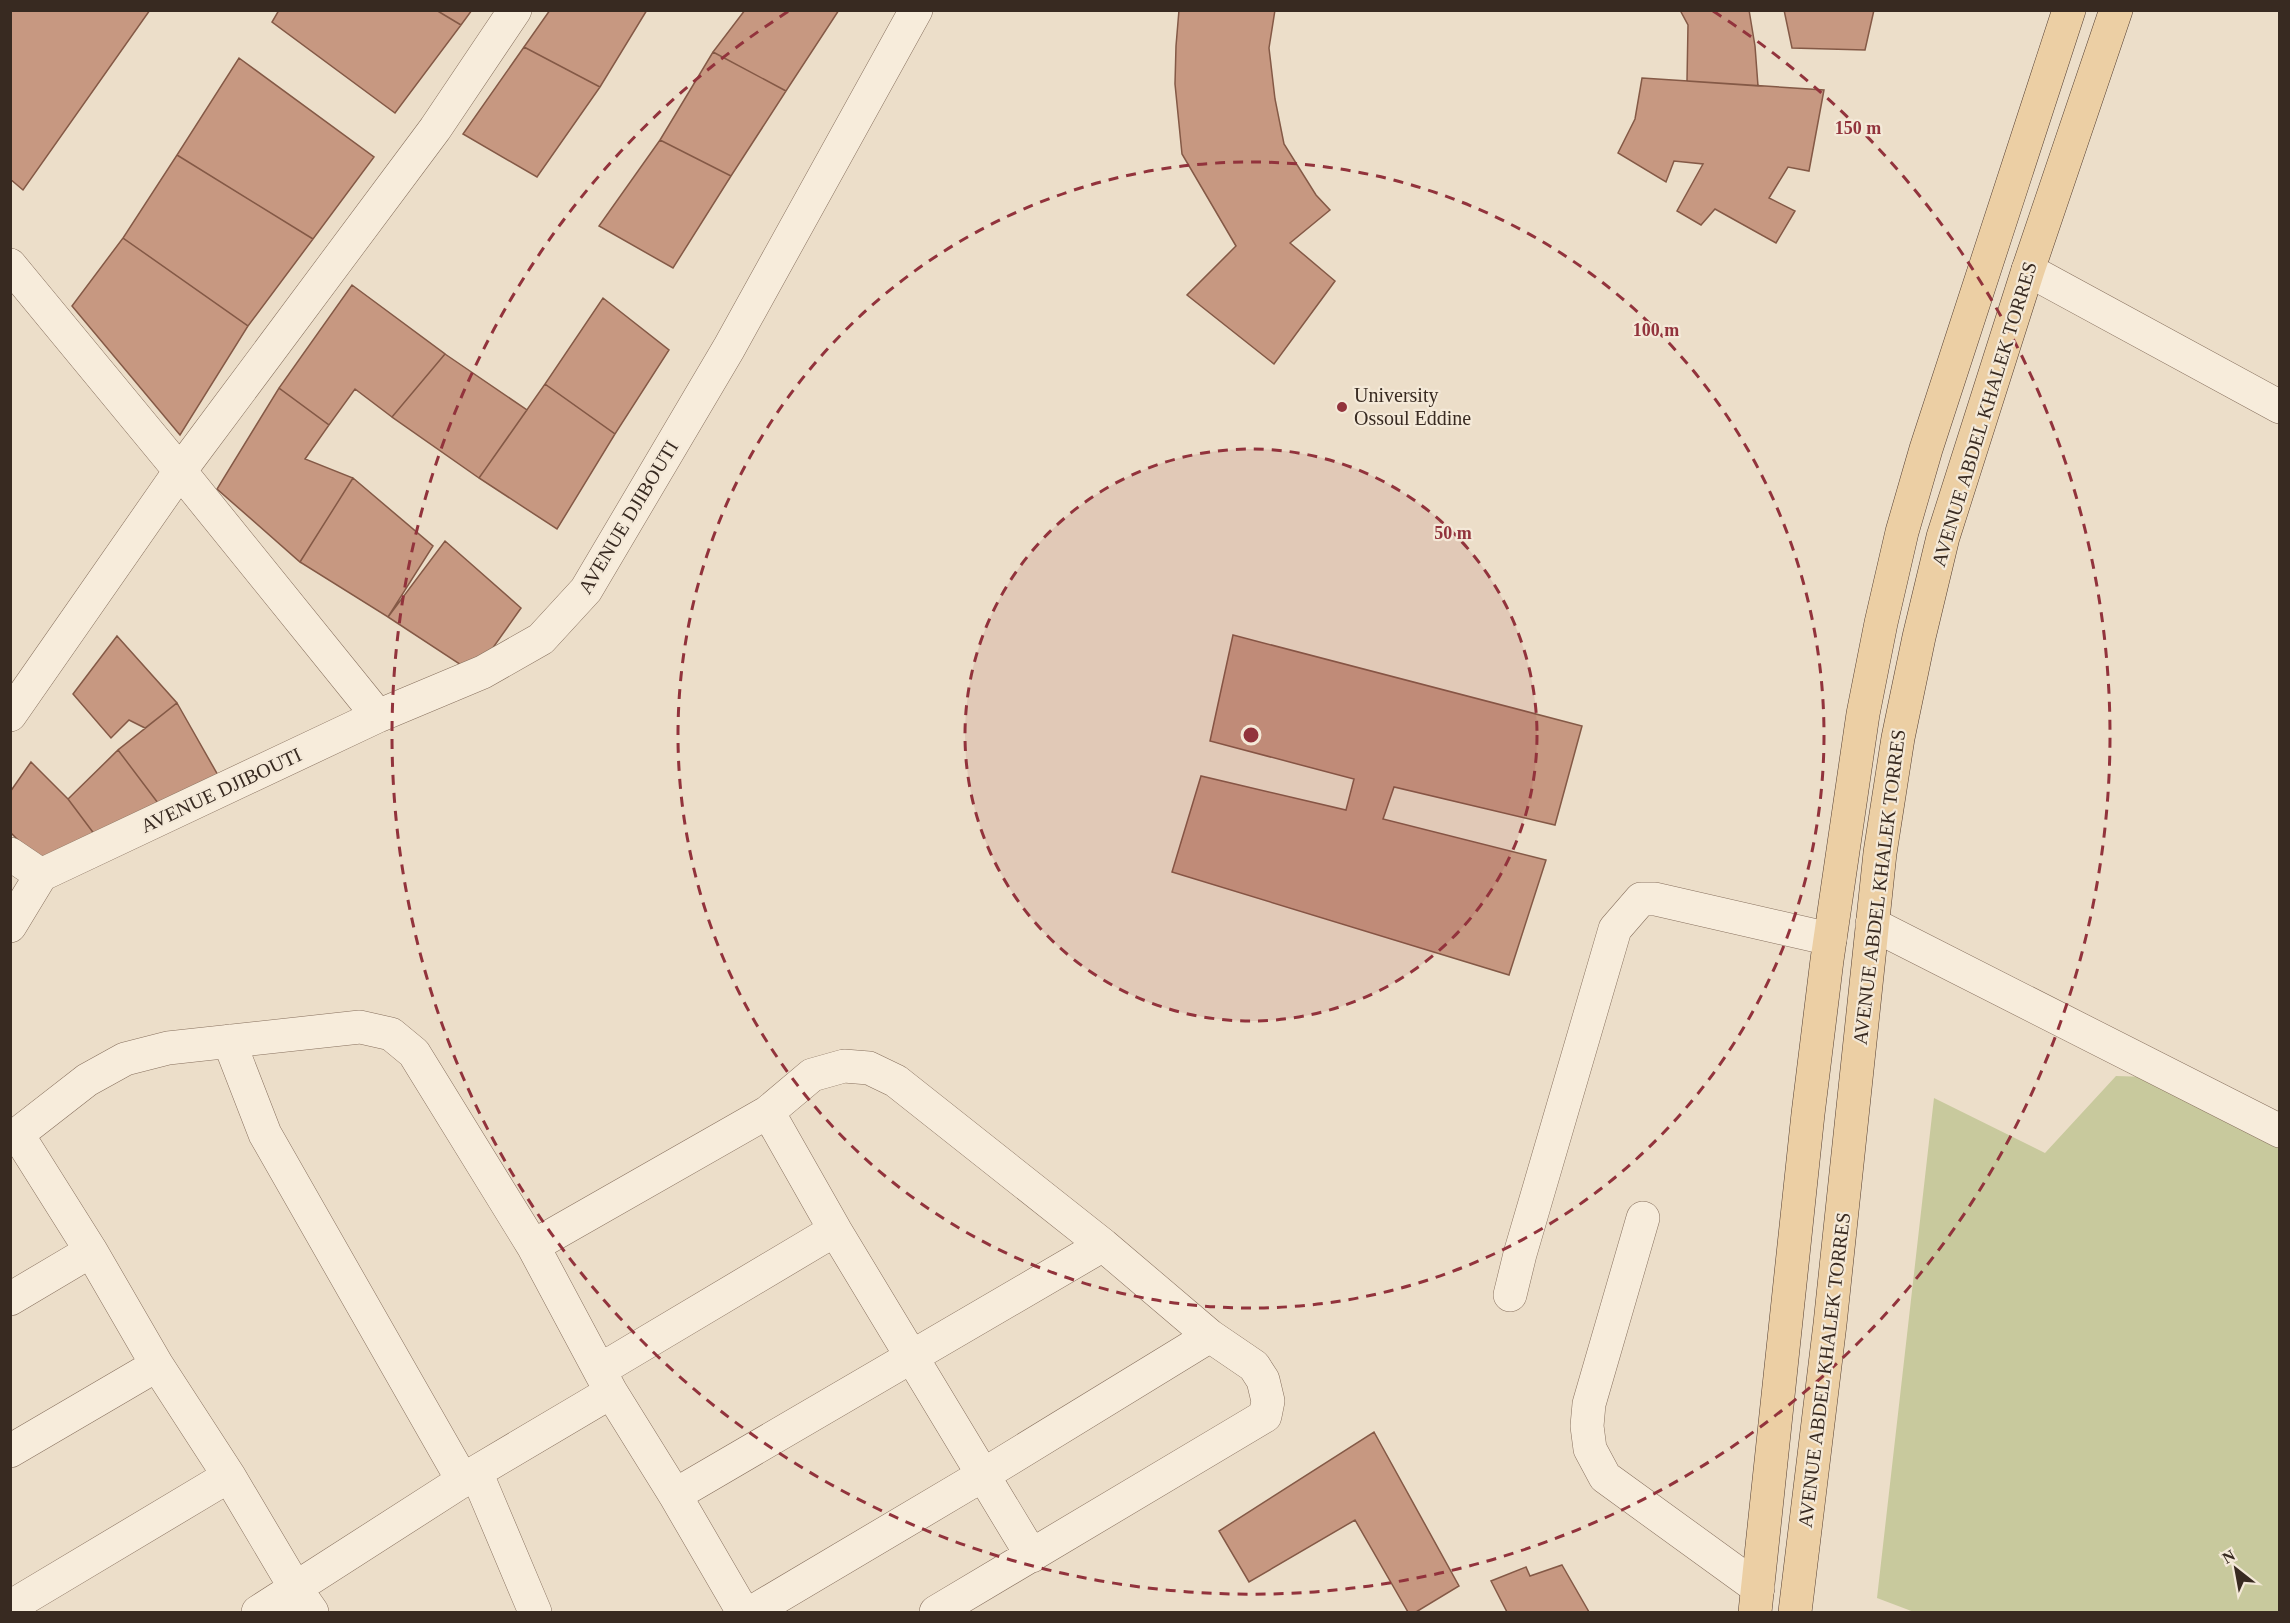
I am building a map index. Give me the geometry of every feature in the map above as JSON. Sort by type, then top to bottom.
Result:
[{"type":"main road","name":"AVENUE ABDEL KHALEK TORRES","points":[[1757,1600],[1808,1114],[1830,939],[1863,714],[1902,532],[1951,366],[1980,285],[2069,10]]},
{"type":"main road","name":"AVENUE ABDEL KHALEK TORRES","points":[[1796,1612],[1830,1324],[1880,854],[1898,738],[1943,537],[2028,270],[2116,10]]},
{"type":"street","points":[[10,715],[180,471],[435,129],[515,10]]},
{"type":"street","name":"AVENUE DJIBOUTI","points":[[41,875],[378,716],[483,672],[541,639],[586,590],[729,348],[916,10]]},
{"type":"street","points":[[10,265],[378,716]]},
{"type":"street","points":[[2028,270],[2280,407]]},
{"type":"street","points":[[10,854],[41,875],[10,926]]},
{"type":"street","points":[[1510,1295],[1523,1243],[1615,929],[1631,909],[1641,900],[1655,899],[1830,939]]},
{"type":"street","points":[[1872,924],[2280,1131]]},
{"type":"street","points":[[304,1601],[229,1476],[157,1365],[91,1251],[14,1137],[87,1080],[125,1059],[168,1048],[360,1027],[391,1034],[414,1053],[533,1246],[606,1381],[743,1612]]},
{"type":"street","points":[[229,1041],[265,1134],[470,1476],[535,1612]]},
{"type":"street","points":[[533,1246],[768,1112],[812,1075],[844,1066],[869,1068],[896,1081],[1102,1245],[1210,1336],[1254,1365],[1263,1380],[1268,1401],[1265,1416],[936,1612]]},
{"type":"street","points":[[768,1112],[835,1230],[1032,1556]]},
{"type":"street","points":[[1643,1218],[1589,1404],[1587,1426],[1590,1449],[1605,1477],[1757,1600]]},
{"type":"street","points":[[258,1612],[304,1601],[470,1476],[606,1381],[835,1230]]},
{"type":"street","points":[[675,1496],[1102,1245]]},
{"type":"street","points":[[10,1299],[91,1251]]},
{"type":"street","points":[[752,1612],[983,1475],[1210,1336]]},
{"type":"street","points":[[10,1451],[157,1365]]},
{"type":"street","points":[[10,1607],[229,1476]]},
{"type":"green space","points":[[2116,1076],[2180,1078],[2279,1130],[2279,1612],[1914,1612],[1877,1598],[1934,1098],[2045,1153]]},
{"type":"building","points":[[10,10],[150,10],[23,190],[10,179]]},
{"type":"building","points":[[279,10],[436,10],[461,25],[395,113],[272,22]]},
{"type":"building","points":[[436,10],[472,10],[461,25]]},
{"type":"building","points":[[550,10],[647,10],[600,87],[524,47]]},
{"type":"building","points":[[745,10],[839,10],[786,91],[713,52]]},
{"type":"building","points":[[1179,10],[1275,10],[1269,48],[1275,99],[1284,144],[1316,195],[1330,210],[1290,243],[1335,281],[1274,364],[1187,295],[1236,246],[1182,154],[1175,84]]},
{"type":"building","points":[[1680,10],[1749,10],[1758,86],[1687,81],[1688,25]]},
{"type":"building","points":[[1784,10],[1874,10],[1865,50],[1792,48]]},
{"type":"building","points":[[524,47],[600,87],[537,177],[463,134]]},
{"type":"building","points":[[713,52],[786,91],[731,176],[660,140]]},
{"type":"building","points":[[239,58],[374,157],[313,239],[177,155]]},
{"type":"building","points":[[1642,78],[1824,90],[1809,171],[1788,167],[1769,198],[1795,211],[1776,243],[1715,209],[1701,225],[1677,211],[1703,164],[1674,161],[1666,182],[1618,153],[1635,119]]},
{"type":"building","points":[[660,140],[731,176],[673,268],[599,226]]},
{"type":"building","points":[[177,155],[313,239],[248,326],[123,238]]},
{"type":"building","points":[[123,238],[248,326],[180,435],[72,306]]},
{"type":"building","points":[[352,285],[445,354],[392,417],[355,389],[329,425],[279,388]]},
{"type":"building","points":[[603,298],[669,350],[615,434],[545,384]]},
{"type":"building","points":[[445,354],[527,410],[479,478],[392,417]]},
{"type":"building","points":[[545,384],[615,434],[557,529],[479,478]]},
{"type":"building","points":[[279,388],[329,425],[305,459],[353,478],[300,562],[217,489]]},
{"type":"building","points":[[353,478],[433,546],[388,617],[300,562]]},
{"type":"building","points":[[445,541],[521,608],[490,652],[461,665],[388,617]]},
{"type":"building","points":[[1233,635],[1582,726],[1555,825],[1394,787],[1383,819],[1546,860],[1509,975],[1172,872],[1201,776],[1346,810],[1354,779],[1210,741]]},
{"type":"building","points":[[117,636],[177,703],[145,728],[129,720],[111,738],[73,694]]},
{"type":"building","points":[[177,703],[219,777],[161,807],[118,750]]},
{"type":"building","points":[[118,750],[161,807],[98,839],[68,799]]},
{"type":"building","points":[[31,762],[68,799],[98,839],[41,863],[10,832],[10,792]]},
{"type":"building","points":[[1374,1432],[1459,1586],[1416,1612],[1408,1612],[1355,1520],[1249,1582],[1219,1531]]},
{"type":"building","points":[[1562,1565],[1589,1612],[1507,1612],[1491,1581],[1526,1567],[1530,1576]]},
{"type":"place","name":"University Ossoul Eddine","points":[[1342,407]]}]
